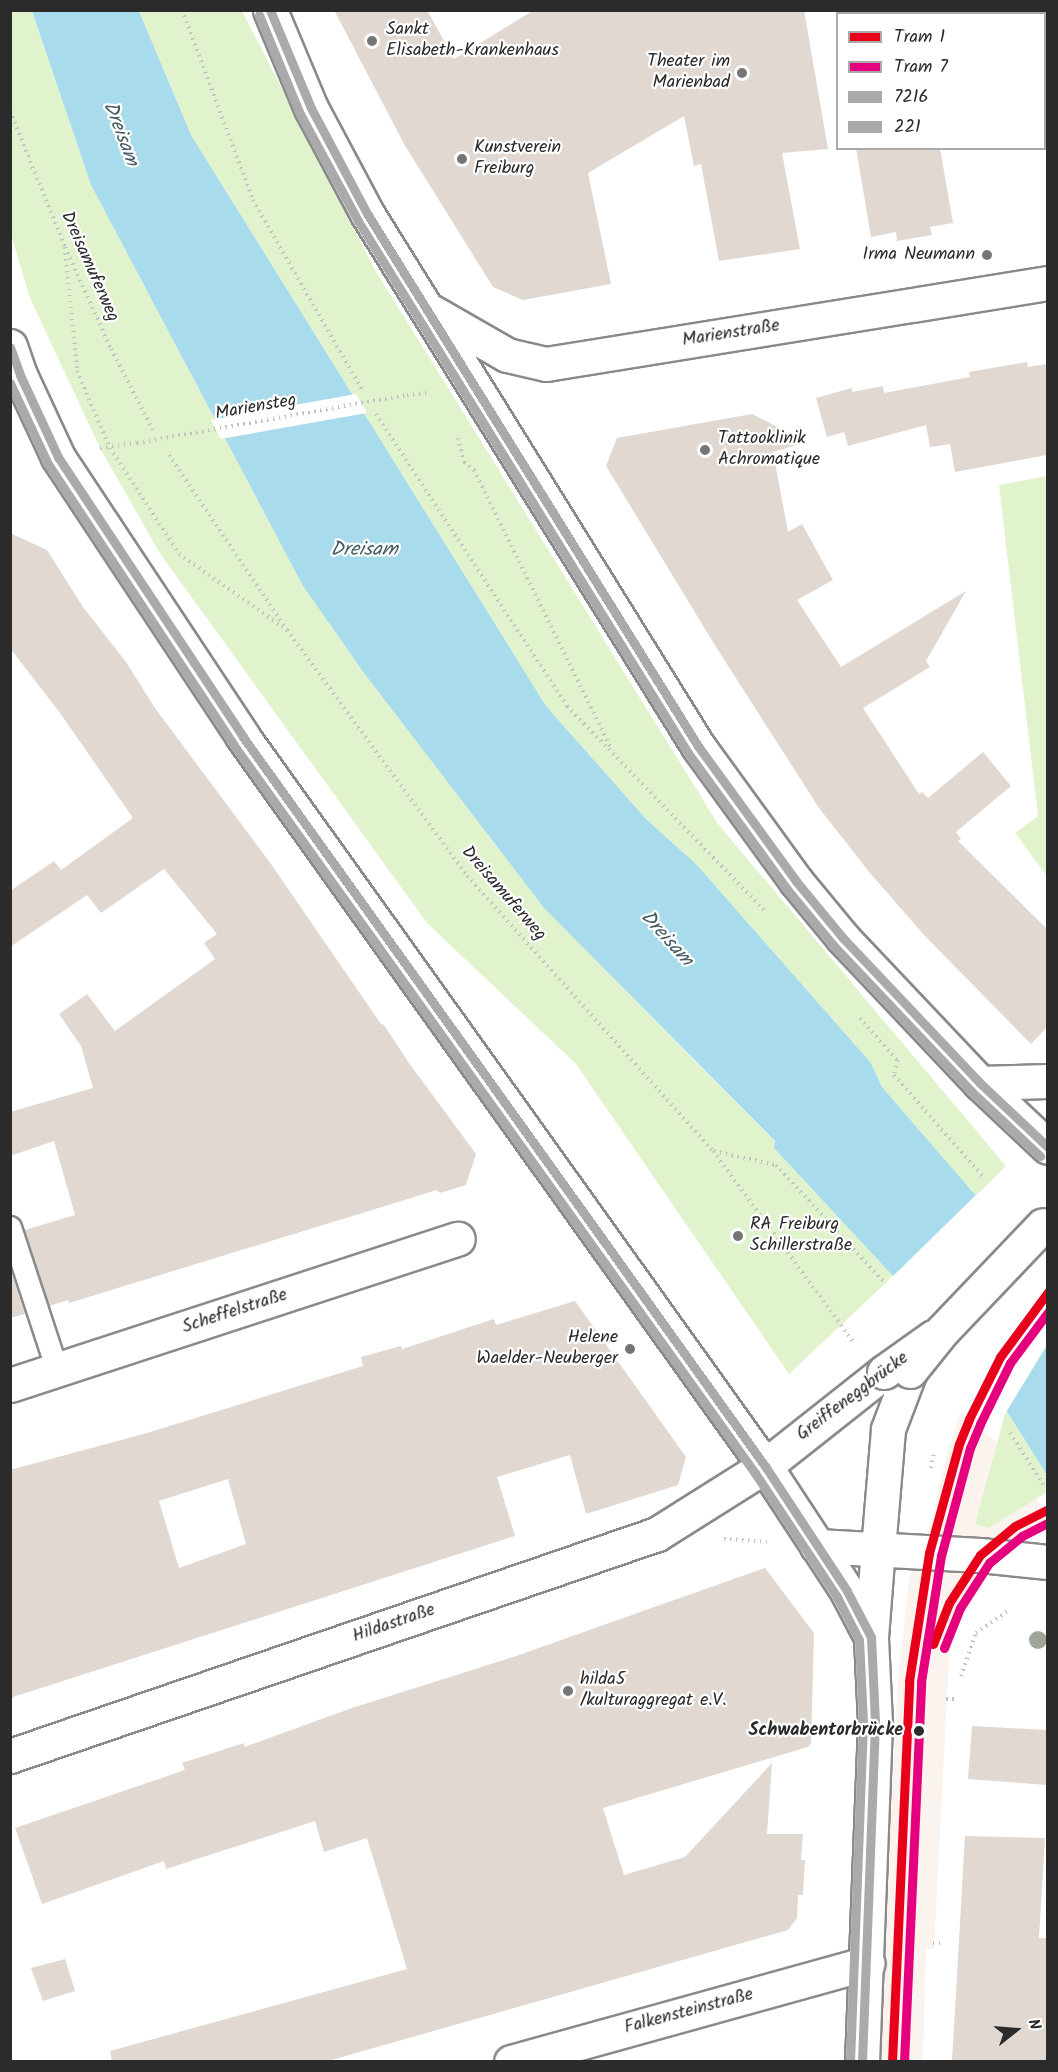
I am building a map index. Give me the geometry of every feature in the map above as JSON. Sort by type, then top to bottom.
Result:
[{"type":"main road","points":[[270,10],[311,108],[368,214],[698,746],[796,881],[843,938],[980,1083],[1047,1147]]},
{"type":"main road","name":"Marienstraße","points":[[427,309],[507,356],[546,364],[1047,283]]},
{"type":"main road","points":[[14,372],[58,457],[243,736],[765,1466],[847,1591],[872,1637]]},
{"type":"main road","points":[[980,1083],[1047,1081]]},
{"type":"main road","name":"Greiffeneggbrücke","points":[[765,1466],[897,1372],[942,1331],[1045,1223]]},
{"type":"main road","name":"Scheffelstraße","points":[[10,1385],[459,1239]]},
{"type":"main road","name":"Greiffeneggbrücke","points":[[862,2061],[875,1723],[872,1637],[888,1429],[897,1372]]},
{"type":"main road","name":"Hildastraße","points":[[10,1756],[657,1534],[765,1466]]},
{"type":"main road","points":[[818,1546],[980,1555],[1047,1562]]},
{"type":"main road","name":"Falkensteinstraße","points":[[511,2061],[867,1963]]},
{"type":"lane","points":[[10,1227],[57,1370]]},
{"type":"path","points":[[183,10],[253,200],[363,391]]},
{"type":"path","name":"Dreisamuferweg","points":[[10,111],[65,247],[111,349],[153,430]]},
{"type":"path","points":[[65,247],[77,371],[110,448],[179,554],[287,630]]},
{"type":"path","name":"Mariensteg","points":[[110,448],[407,395]]},
{"type":"path","points":[[376,414],[567,706],[772,919]]},
{"type":"path","points":[[455,428],[464,462],[474,470],[614,754]]},
{"type":"path","name":"Dreisamuferweg","points":[[169,455],[287,630],[467,876],[713,1151],[854,1340]]},
{"type":"path","points":[[858,1016],[897,1060],[894,1075],[985,1179]]},
{"type":"path","points":[[713,1151],[776,1165],[883,1281]]},
{"type":"path","points":[[1010,1433],[1043,1484]]},
{"type":"path","points":[[931,1468],[934,1452]]},
{"type":"path","points":[[657,1534],[818,1546]]},
{"type":"path","points":[[961,1676],[976,1633],[1010,1610]]},
{"type":"path","points":[[946,1699],[954,1699]]},
{"type":"path","points":[[933,1943],[942,1943]]},
{"type":"shaded area","points":[[960,1412],[997,1442],[976,1524],[989,1528],[1036,1497],[1047,1518],[1007,1545],[982,1572],[967,1592],[950,1641],[934,1949],[926,1949],[923,2061],[875,2062],[898,1681],[909,1579],[932,1520],[946,1457]]},
{"type":"green space","points":[[10,11],[32,11],[91,185],[303,586],[364,673],[544,908],[775,1142],[774,1148],[893,1276],[789,1374],[576,1064],[427,923],[159,552],[100,448],[30,298],[11,235]]},
{"type":"green space","points":[[139,11],[242,11],[375,270],[718,824],[1006,1166],[976,1196],[882,1087],[871,1063],[696,864],[646,819],[546,706],[191,135]]},
{"type":"green space","points":[[1048,476],[1047,876],[1015,833],[1038,816],[999,485]]},
{"type":"green space","points":[[1006,1410],[1047,1475],[1047,1492],[989,1528],[975,1524]]},
{"type":"water","name":"Dreisam","points":[[32,11],[139,11],[191,135],[546,706],[646,819],[696,864],[871,1063],[882,1087],[1047,1278],[1047,1475],[1006,1410],[893,1276],[774,1148],[775,1141],[544,908],[364,673],[303,586],[91,185]]},
{"type":"pier","points":[[356,394],[367,413],[221,439],[211,420]]},
{"type":"pier","points":[[978,1193],[1048,1273],[1047,1345],[1005,1414],[891,1278]]},
{"type":"building","points":[[334,10],[427,10],[454,59],[534,10],[804,10],[828,149],[782,153],[800,249],[719,261],[701,164],[694,166],[684,116],[588,173],[611,284],[523,300],[493,287],[404,144]]},
{"type":"building","points":[[856,150],[940,150],[953,223],[930,227],[932,235],[897,241],[896,232],[871,237]]},
{"type":"building","points":[[1027,362],[1028,367],[1047,364],[1047,455],[955,472],[950,444],[930,447],[926,425],[848,446],[844,432],[827,437],[816,398],[852,388],[852,392],[883,386],[884,393],[970,377],[969,372]]},
{"type":"building","points":[[752,414],[807,442],[773,452],[788,532],[802,524],[833,580],[797,600],[841,667],[966,591],[926,661],[930,667],[863,708],[919,794],[922,792],[928,798],[983,752],[1011,786],[956,832],[961,839],[958,841],[1047,929],[1047,1027],[1031,1044],[924,935],[870,873],[819,808],[716,647],[606,466],[617,438]]},
{"type":"building","points":[[10,533],[47,550],[83,607],[126,662],[155,708],[271,864],[381,1024],[384,1025],[476,1154],[466,1185],[440,1193],[437,1190],[69,1303],[68,1300],[49,1306],[25,1230],[75,1215],[54,1141],[10,1156],[10,1112],[93,1088],[81,1046],[59,1014],[87,994],[115,1031],[215,959],[204,943],[217,934],[164,869],[101,913],[87,895],[10,947],[10,891],[54,861],[61,870],[133,818],[60,713],[10,648]]},
{"type":"building","points":[[10,1269],[25,1314],[10,1318]]},
{"type":"building","points":[[575,1301],[686,1457],[678,1485],[586,1514],[570,1455],[497,1477],[515,1536],[10,1698],[10,1470],[147,1433],[363,1366],[361,1357],[401,1346],[402,1349],[494,1319],[496,1325]],"holes":[[[228,1479],[246,1544],[179,1568],[159,1501]]]},
{"type":"building","points":[[765,1568],[814,1633],[811,1743],[808,1747],[603,1808],[624,1875],[685,1857],[772,1763],[767,1834],[803,1834],[801,1860],[805,1860],[803,1895],[798,1895],[797,1918],[788,1930],[328,2061],[112,2061],[110,2051],[407,1969],[367,1838],[324,1852],[315,1821],[166,1869],[164,1861],[42,1904],[15,1828],[185,1770],[182,1763],[244,1743],[244,1747],[352,1708],[516,1656]]},
{"type":"building","points":[[972,1726],[1047,1730],[1047,1785],[968,1779]]},
{"type":"building","points":[[965,1836],[1045,1838],[1039,1938],[1047,1938],[1047,2061],[952,2061]]},
{"type":"building","points":[[65,1959],[75,1991],[43,2001],[31,1968]]},
{"type":"tram line","name":"1","points":[[892,2062],[909,1681],[929,1553],[959,1444],[969,1419],[1000,1357],[1048,1292]]},
{"type":"tram line","name":"7","points":[[904,2062],[921,1682],[941,1556],[970,1448],[980,1424],[1010,1363],[1048,1312]]},
{"type":"tram line","name":"1","points":[[933,1644],[949,1603],[980,1555],[1015,1526],[1048,1509]]},
{"type":"tram line","name":"7","points":[[944,1648],[960,1608],[989,1563],[1022,1536],[1048,1523]]},
{"type":"transit line","name":"7216","points":[[270,10],[311,108],[368,215],[698,746],[796,881],[843,938],[980,1083],[1048,1147]]},
{"type":"transit line","name":"221","points":[[259,15],[300,114],[358,221],[688,753],[786,888],[834,946],[971,1091],[1040,1156]]},
{"type":"transit line","name":"7216","points":[[10,347],[20,375],[58,457],[243,737],[765,1466],[847,1591],[871,1637],[875,1723],[862,2062]]},
{"type":"transit line","name":"221","points":[[10,383],[48,464],[233,744],[755,1473],[837,1597],[859,1640],[863,1723],[850,2062]]},
{"type":"place","name":"Sankt Elisabeth-Krankenhaus","points":[[372,41]]},
{"type":"place","name":"Theater im Marienbad","points":[[742,73]]},
{"type":"place","name":"Kunstverein Freiburg","points":[[462,159]]},
{"type":"place","name":"Irma Neumann","points":[[987,255]]},
{"type":"place","name":"Tattooklinik Achromatique","points":[[705,450]]},
{"type":"place","name":"RA Freiburg Schillerstraße","points":[[738,1236]]},
{"type":"place","name":"Helene Waelder-Neuberger","points":[[630,1349]]},
{"type":"place","name":"hilda5 /kulturaggregat e.V.","points":[[568,1691]]},
{"type":"place","name":"Schwabentorbrücke","points":[[919,1731]]}]
